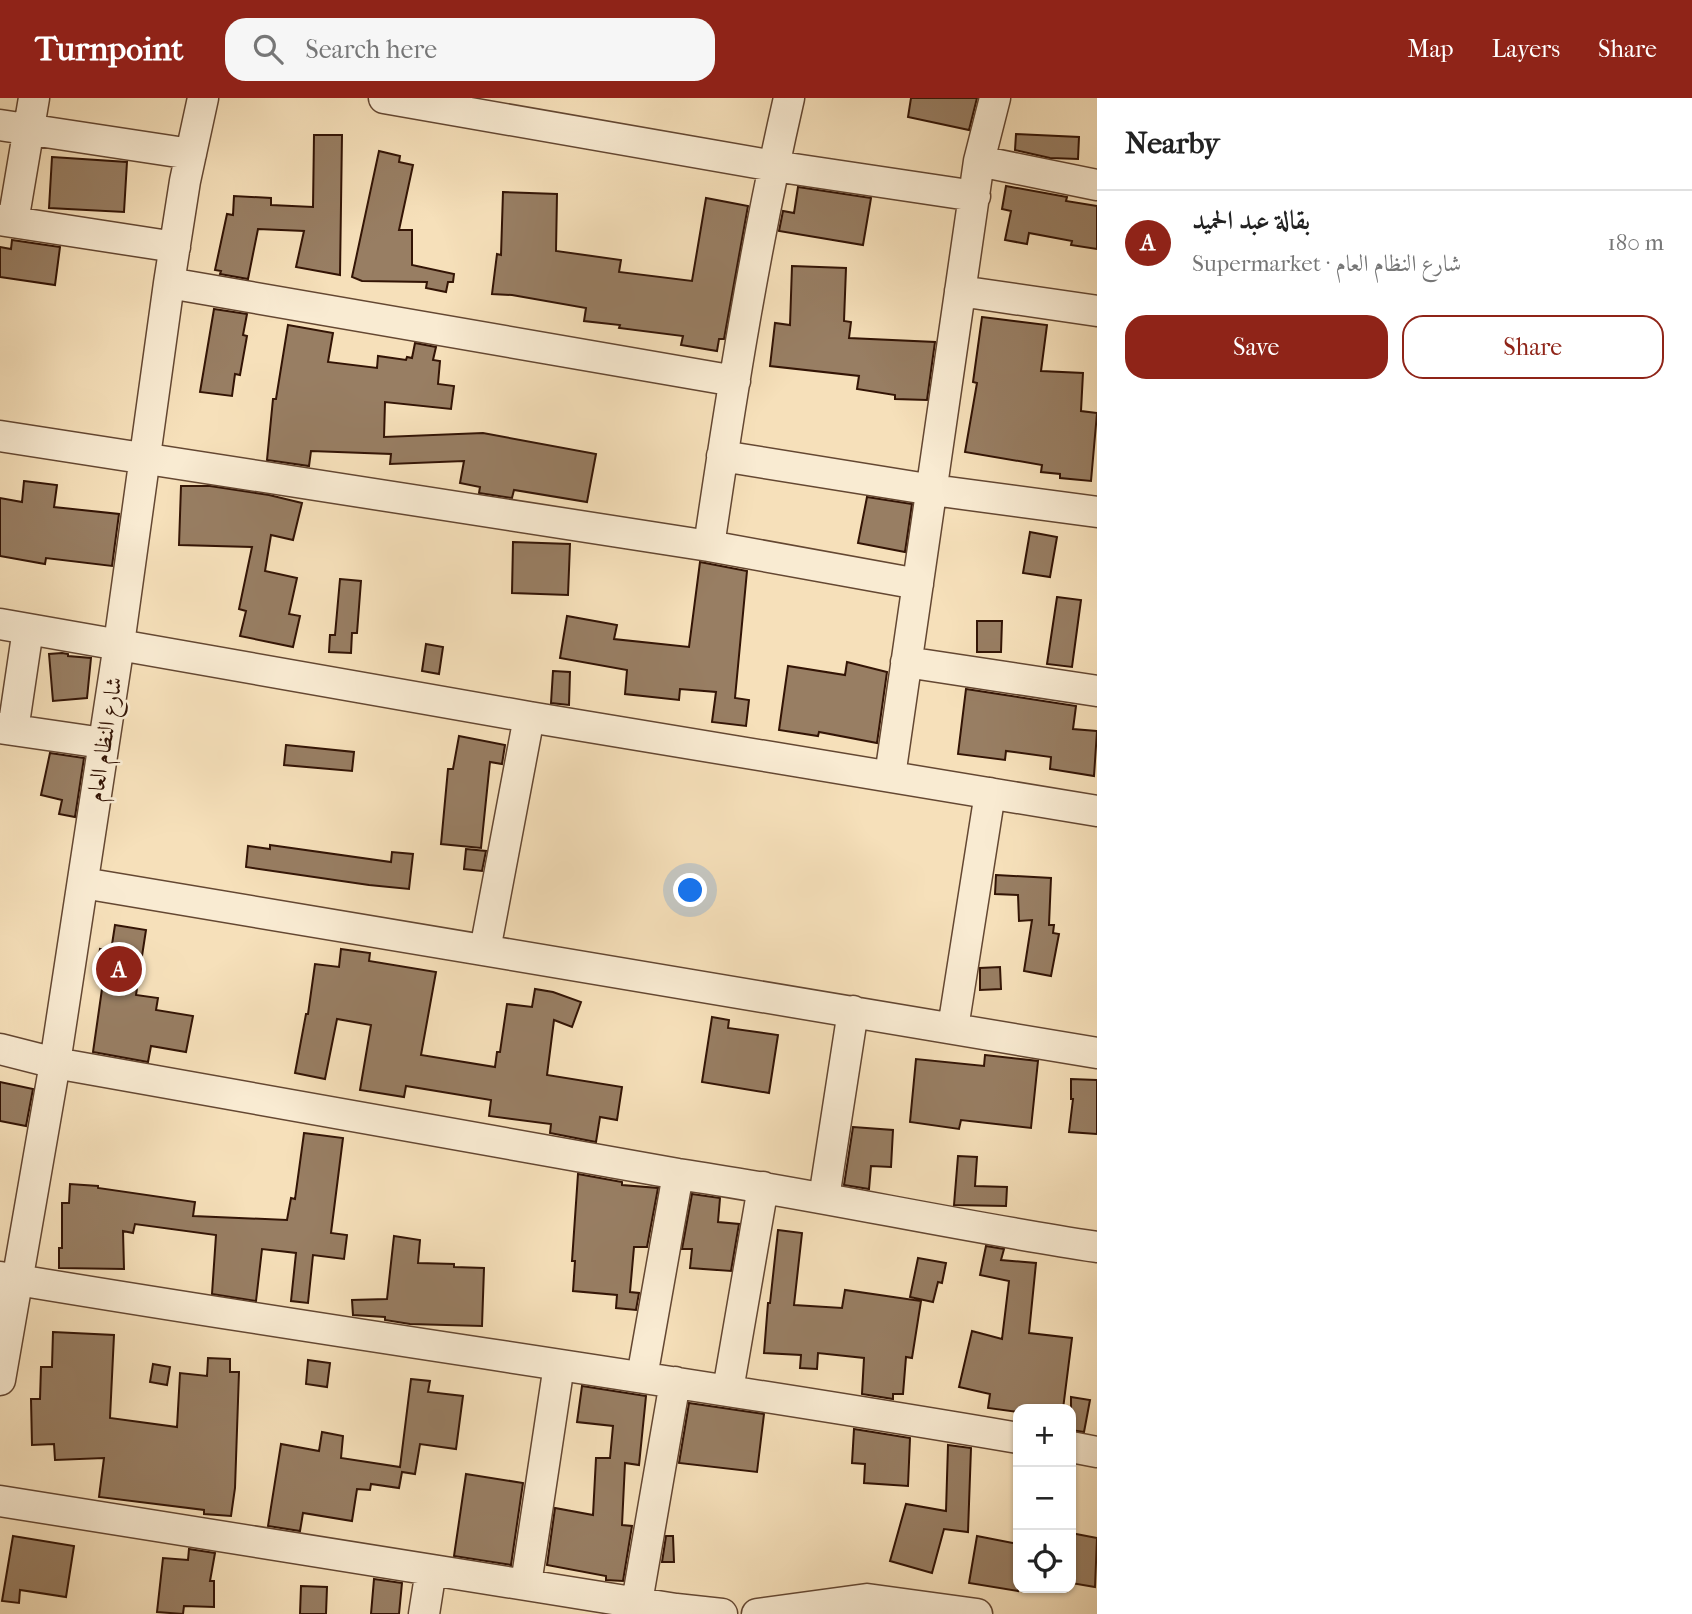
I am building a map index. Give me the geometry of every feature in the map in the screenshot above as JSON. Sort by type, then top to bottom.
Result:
[{"type":"street","points":[[34,98],[14,127],[6,221],[175,247]]},
{"type":"street","name":"شارع النظام العام","points":[[0,1380],[8,1279],[55,1063],[119,644],[169,283],[203,98]]},
{"type":"street","points":[[384,98],[774,166],[975,196]]},
{"type":"street","points":[[709,546],[735,381],[789,98]]},
{"type":"street","points":[[890,776],[979,161],[995,98]]},
{"type":"street","points":[[14,127],[191,154]]},
{"type":"street","points":[[979,161],[1097,185]]},
{"type":"street","points":[[169,283],[735,381]]},
{"type":"street","points":[[960,290],[1097,311]]},
{"type":"street","points":[[0,436],[709,546],[918,584]]},
{"type":"street","points":[[722,456],[933,490],[1097,512]]},
{"type":"street","points":[[103,743],[6,729],[14,626],[529,717],[1097,810]]},
{"type":"street","points":[[906,662],[1097,691]]},
{"type":"street","points":[[485,950],[529,717]]},
{"type":"street","points":[[953,1028],[990,793]]},
{"type":"street","points":[[83,883],[1097,1053]]},
{"type":"street","points":[[824,1198],[853,1011]]},
{"type":"street","points":[[0,1049],[55,1063],[763,1187],[1010,1234],[1097,1247]]},
{"type":"street","points":[[642,1377],[678,1174]]},
{"type":"street","points":[[728,1390],[763,1187]]},
{"type":"street","points":[[8,1279],[349,1334],[728,1390],[1013,1437]]},
{"type":"street","points":[[526,1584],[559,1365]]},
{"type":"street","points":[[637,1602],[675,1382]]},
{"type":"street","points":[[1076,1448],[1097,1452]]},
{"type":"street","points":[[0,1501],[637,1602],[675,1611],[722,1614]]},
{"type":"street","points":[[424,1614],[431,1570]]},
{"type":"street","points":[[757,1614],[866,1607],[977,1614]]},
{"type":"building","points":[[911,98],[977,98],[969,130],[908,117]]},
{"type":"building","points":[[1016,134],[1079,137],[1078,159],[1050,158],[1015,150]]},
{"type":"building","points":[[314,135],[342,135],[340,275],[296,267],[304,231],[258,229],[248,279],[220,274],[221,271],[215,270],[227,214],[233,215],[234,196],[271,198],[271,205],[313,207]]},
{"type":"building","points":[[379,151],[400,156],[399,162],[413,165],[399,230],[412,230],[412,265],[454,274],[453,282],[448,282],[446,292],[426,288],[427,282],[362,281],[352,277]]},
{"type":"building","points":[[52,157],[127,162],[124,212],[49,208]]},
{"type":"building","points":[[1006,186],[1067,197],[1066,201],[1097,206],[1097,249],[1029,233],[1027,244],[1005,240],[1011,211],[1002,209]]},
{"type":"building","points":[[798,187],[871,198],[863,245],[779,231],[783,211],[794,213]]},
{"type":"building","points":[[503,192],[557,194],[556,251],[621,260],[619,272],[692,281],[706,198],[748,206],[724,339],[719,339],[717,351],[681,345],[683,336],[584,321],[586,308],[492,294],[497,254],[501,255]]},
{"type":"building","points":[[12,240],[60,247],[55,285],[0,277],[0,247],[11,249]]},
{"type":"building","points":[[792,266],[846,268],[844,321],[851,322],[849,338],[935,342],[927,400],[895,399],[895,395],[857,389],[859,376],[770,366],[775,323],[790,325]]},
{"type":"building","points":[[214,309],[247,314],[243,335],[247,336],[240,375],[235,374],[232,396],[200,392]]},
{"type":"building","points":[[982,317],[1047,325],[1041,371],[1083,373],[1081,411],[1097,413],[1091,481],[1060,478],[1060,474],[1041,472],[1042,465],[965,452],[977,383],[973,382]]},
{"type":"building","points":[[288,325],[333,333],[328,362],[377,368],[378,356],[406,360],[407,357],[412,358],[415,343],[436,347],[433,360],[440,361],[438,384],[454,386],[451,409],[385,402],[384,437],[483,433],[596,454],[587,502],[514,490],[512,498],[479,493],[480,487],[460,483],[464,461],[390,464],[391,454],[311,451],[309,466],[267,460],[273,399],[276,399]]},
{"type":"building","points":[[24,481],[57,485],[54,507],[119,514],[112,566],[46,558],[45,564],[0,556],[0,498],[22,502]]},
{"type":"building","points":[[181,486],[210,486],[302,503],[293,540],[271,535],[265,571],[297,578],[289,614],[300,616],[293,647],[240,636],[246,611],[239,609],[252,547],[179,545]]},
{"type":"building","points":[[867,497],[912,504],[905,552],[858,543]]},
{"type":"building","points":[[1030,532],[1057,537],[1050,577],[1023,573]]},
{"type":"building","points":[[513,542],[570,544],[568,595],[512,593]]},
{"type":"building","points":[[700,562],[747,571],[735,698],[749,700],[746,726],[712,722],[716,692],[680,689],[679,700],[625,694],[627,670],[560,658],[567,616],[617,625],[614,639],[689,647]]},
{"type":"building","points":[[340,579],[361,581],[357,633],[352,633],[351,653],[329,652],[330,635],[335,635]]},
{"type":"building","points":[[1057,597],[1081,600],[1072,667],[1047,664]]},
{"type":"building","points":[[977,621],[1002,621],[1001,652],[977,652]]},
{"type":"building","points":[[426,644],[443,647],[439,674],[422,671]]},
{"type":"building","points":[[62,653],[91,658],[87,698],[53,701],[49,654]]},
{"type":"building","points":[[847,662],[887,672],[877,743],[819,732],[818,736],[779,730],[788,666],[845,675]]},
{"type":"building","points":[[553,671],[570,672],[569,705],[551,703]]},
{"type":"building","points":[[966,689],[1076,706],[1073,729],[1097,731],[1094,776],[1050,769],[1051,757],[1006,751],[1005,760],[958,754]]},
{"type":"building","points":[[459,736],[505,745],[502,764],[490,762],[481,848],[441,844],[448,769],[453,769]]},
{"type":"building","points":[[286,745],[354,752],[352,771],[284,765]]},
{"type":"building","points":[[50,753],[84,758],[75,817],[59,814],[62,800],[41,795]]},
{"type":"building","points":[[270,845],[391,862],[392,852],[413,854],[409,889],[246,867],[248,846],[270,849]]},
{"type":"building","points":[[466,849],[486,851],[482,871],[464,869]]},
{"type":"building","points":[[996,875],[1051,878],[1049,925],[1054,925],[1053,933],[1059,934],[1051,976],[1024,971],[1032,920],[1019,921],[1018,895],[995,894]]},
{"type":"building","points":[[115,925],[146,930],[136,995],[158,998],[156,1010],[193,1016],[186,1052],[151,1046],[148,1062],[93,1052],[104,975],[96,974],[100,949],[111,951]]},
{"type":"building","points":[[341,949],[370,953],[369,961],[436,972],[421,1055],[495,1067],[497,1052],[500,1052],[507,1004],[532,1007],[535,989],[581,1002],[572,1027],[554,1020],[547,1075],[622,1087],[617,1120],[600,1117],[596,1142],[550,1133],[551,1124],[489,1116],[491,1100],[406,1086],[404,1097],[360,1090],[371,1025],[337,1019],[325,1079],[295,1073],[308,1014],[315,964],[339,967]]},
{"type":"building","points":[[1000,967],[1001,989],[980,990],[980,968]]},
{"type":"building","points":[[712,1017],[729,1020],[728,1028],[778,1035],[769,1093],[702,1082]]},
{"type":"building","points":[[985,1055],[1038,1061],[1031,1128],[961,1120],[959,1129],[910,1122],[916,1059],[984,1066]]},
{"type":"building","points":[[1071,1079],[1097,1080],[1097,1134],[1069,1132],[1073,1099]]},
{"type":"building","points":[[0,1082],[33,1089],[26,1126],[0,1121]]},
{"type":"building","points":[[853,1127],[893,1130],[891,1167],[871,1166],[869,1189],[844,1185]]},
{"type":"building","points":[[304,1133],[343,1138],[331,1233],[347,1235],[344,1259],[313,1255],[308,1303],[291,1301],[296,1253],[262,1249],[256,1301],[212,1294],[216,1235],[135,1224],[133,1233],[123,1231],[124,1269],[59,1268],[62,1203],[69,1203],[70,1184],[195,1202],[193,1216],[287,1220],[291,1198],[295,1199]]},
{"type":"building","points":[[958,1156],[977,1157],[975,1186],[1007,1187],[1006,1206],[954,1205]]},
{"type":"building","points":[[578,1174],[622,1182],[622,1185],[658,1188],[647,1247],[634,1247],[630,1292],[639,1293],[636,1310],[616,1308],[617,1295],[573,1291],[575,1261],[572,1261]]},
{"type":"building","points":[[692,1194],[720,1198],[718,1222],[739,1224],[731,1271],[690,1268],[692,1249],[682,1249]]},
{"type":"building","points":[[778,1230],[802,1233],[794,1305],[842,1308],[845,1290],[921,1301],[912,1358],[906,1357],[903,1394],[893,1394],[893,1399],[862,1394],[864,1358],[818,1353],[817,1369],[800,1368],[801,1355],[764,1353]]},
{"type":"building","points":[[394,1236],[420,1240],[418,1263],[484,1268],[482,1326],[410,1324],[385,1320],[385,1317],[353,1315],[352,1300],[387,1299]]},
{"type":"building","points":[[986,1246],[1004,1249],[1001,1260],[1036,1263],[1029,1333],[1072,1338],[1064,1404],[1013,1404],[1013,1411],[988,1408],[990,1394],[959,1387],[972,1331],[1002,1339],[1009,1281],[980,1275]]},
{"type":"building","points":[[918,1258],[946,1263],[942,1283],[938,1282],[933,1302],[910,1297]]},
{"type":"building","points":[[53,1332],[114,1335],[110,1418],[177,1427],[180,1373],[207,1376],[208,1358],[230,1359],[230,1372],[239,1372],[235,1488],[231,1516],[99,1497],[104,1458],[55,1460],[54,1444],[32,1445],[31,1399],[40,1399],[41,1367],[52,1367]]},
{"type":"building","points":[[308,1360],[330,1363],[327,1387],[306,1384]]},
{"type":"building","points":[[153,1364],[170,1367],[167,1385],[150,1382]]},
{"type":"building","points":[[411,1379],[430,1381],[428,1392],[463,1396],[456,1449],[420,1444],[415,1474],[402,1472],[399,1488],[371,1484],[370,1490],[357,1489],[352,1521],[303,1513],[300,1531],[268,1526],[281,1444],[319,1451],[322,1432],[343,1436],[341,1458],[400,1467]]},
{"type":"building","points":[[582,1386],[646,1396],[639,1465],[625,1463],[622,1525],[632,1526],[623,1581],[606,1580],[606,1576],[547,1565],[555,1508],[593,1515],[596,1458],[610,1458],[613,1426],[577,1422]]},
{"type":"building","points":[[1071,1397],[1090,1400],[1084,1432],[1076,1431],[1076,1404],[1071,1404]]},
{"type":"building","points":[[689,1403],[764,1414],[757,1472],[679,1463]]},
{"type":"building","points":[[854,1429],[910,1438],[908,1486],[864,1483],[865,1464],[852,1463]]},
{"type":"building","points":[[948,1445],[971,1448],[968,1532],[944,1529],[932,1573],[890,1561],[906,1504],[946,1511]]},
{"type":"building","points":[[466,1474],[523,1483],[511,1565],[454,1556]]},
{"type":"building","points":[[1076,1534],[1097,1538],[1095,1587],[1076,1584]]},
{"type":"building","points":[[13,1536],[74,1546],[66,1597],[20,1590],[19,1603],[2,1601]]},
{"type":"building","points":[[666,1536],[673,1536],[674,1562],[662,1562]]},
{"type":"building","points":[[977,1536],[1013,1543],[1013,1590],[969,1583]]},
{"type":"building","points":[[189,1549],[215,1553],[210,1581],[214,1581],[214,1607],[184,1606],[183,1614],[157,1612],[163,1558],[188,1560]]},
{"type":"building","points":[[374,1579],[402,1583],[399,1614],[371,1614]]},
{"type":"building","points":[[301,1586],[327,1587],[326,1614],[300,1614]]},
{"type":"place","name":"بقالة عبد الحميد","points":[[119,969]]}]
